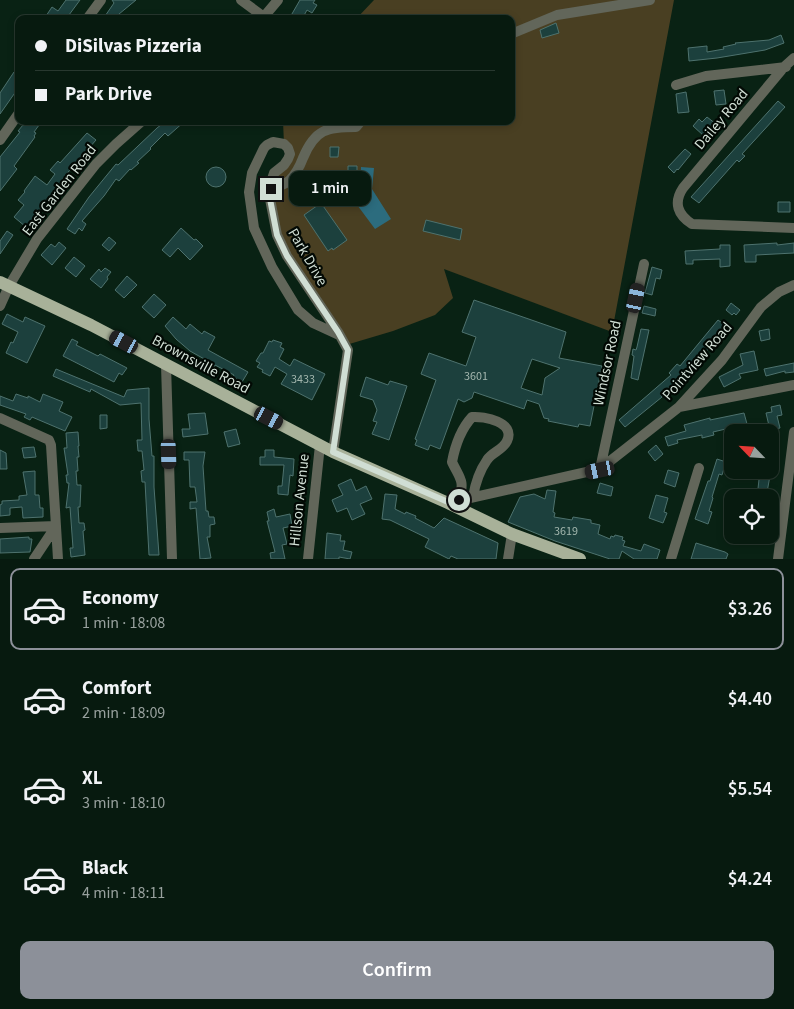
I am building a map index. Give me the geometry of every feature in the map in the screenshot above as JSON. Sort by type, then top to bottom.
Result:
[{"type":"main road","name":"Brownsville Road","points":[[4,284],[91,325],[333,452],[453,501],[512,534],[580,559]]},
{"type":"street","points":[[90,15],[101,0]]},
{"type":"street","points":[[241,0],[259,15]]},
{"type":"street","points":[[266,15],[278,0]]},
{"type":"street","points":[[515,32],[557,15],[650,0]]},
{"type":"street","name":"Dailey Road","points":[[794,58],[683,188],[677,204],[680,215],[692,224],[794,228]]},
{"type":"street","points":[[676,85],[706,76],[789,66]]},
{"type":"street","points":[[0,140],[15,119]]},
{"type":"street","name":"East Garden Road","points":[[0,306],[4,284],[37,239],[96,164],[137,125]]},
{"type":"street","points":[[271,189],[288,182],[300,166],[312,140],[319,133],[338,127],[356,127],[358,125]]},
{"type":"street","name":"Park Drive","points":[[333,452],[348,350],[339,335],[287,256],[277,235],[270,199],[271,189],[274,173],[284,165],[290,154],[288,148],[278,142],[267,145],[252,173],[249,192],[254,228],[272,267],[298,310],[313,323],[339,335]]},
{"type":"street","name":"Windsor Road","points":[[600,470],[644,264]]},
{"type":"street","name":"Pointview Road","points":[[453,501],[600,470],[679,407],[722,360],[761,307],[780,292],[794,285]]},
{"type":"street","points":[[166,364],[172,559]]},
{"type":"street","points":[[679,407],[794,385]]},
{"type":"street","points":[[453,501],[463,487],[452,462],[454,454],[466,424],[472,417],[480,416],[490,418],[506,426],[508,438],[503,447],[486,461],[473,497]]},
{"type":"street","points":[[0,418],[49,440],[51,445],[58,559]]},
{"type":"street","points":[[778,559],[794,432]]},
{"type":"street","name":"Hillson Avenue","points":[[308,559],[320,445]]},
{"type":"street","points":[[671,559],[698,468]]},
{"type":"street","points":[[0,528],[56,526]]},
{"type":"street","points":[[34,559],[56,526]]},
{"type":"street","points":[[508,559],[512,534]]},
{"type":"shaded area","points":[[374,0],[674,0],[612,332],[444,269],[453,298],[435,315],[393,331],[346,345],[277,235],[274,173],[288,159],[284,144],[283,125],[515,125],[515,15],[360,15]]},
{"type":"water","points":[[361,167],[374,168],[372,189],[391,219],[375,229],[349,194],[357,188],[360,189]]},
{"type":"building","points":[[66,0],[80,0],[69,15],[47,15],[52,7],[58,11]]},
{"type":"building","points":[[112,0],[136,0],[118,15],[106,15],[114,3]]},
{"type":"building","points":[[300,0],[315,0],[313,3],[317,5],[312,13],[307,10],[304,15],[291,15]]},
{"type":"building","points":[[556,23],[559,33],[542,38],[540,30]]},
{"type":"building","points":[[781,35],[784,43],[765,50],[689,61],[688,48],[707,46],[707,52],[724,49],[723,47],[735,43],[769,40]]},
{"type":"building","points":[[15,73],[15,93],[0,114],[0,93]]},
{"type":"building","points":[[724,90],[726,104],[716,105],[714,91]]},
{"type":"building","points":[[686,92],[689,112],[678,113],[676,94]]},
{"type":"building","points":[[778,101],[785,107],[742,154],[745,156],[739,162],[737,160],[699,203],[691,197]]},
{"type":"building","points":[[707,117],[716,124],[704,136],[693,126],[699,119],[702,122]]},
{"type":"building","points":[[39,125],[34,132],[36,133],[35,137],[14,166],[17,169],[0,191],[0,157],[20,132],[18,131],[24,126]]},
{"type":"building","points":[[161,125],[180,125],[168,136],[165,133],[137,162],[139,163],[130,169],[119,181],[116,179],[82,221],[86,224],[82,231],[79,228],[75,234],[67,229],[89,197],[116,164],[118,165]]},
{"type":"building","points":[[87,133],[96,140],[69,171],[52,200],[50,198],[26,227],[14,217],[24,205],[18,200],[35,176],[47,185],[55,174],[50,170],[58,161],[60,163]]},
{"type":"building","points":[[330,147],[339,147],[338,157],[330,157]]},
{"type":"building","points":[[685,149],[691,154],[674,173],[668,167]]},
{"type":"building","points":[[348,166],[357,166],[357,184],[339,199],[334,192],[337,190],[336,187],[348,179]]},
{"type":"building","points":[[216,167],[223,170],[226,177],[223,184],[216,187],[209,184],[206,177],[209,170]]},
{"type":"building","points":[[778,202],[790,202],[790,212],[778,212]]},
{"type":"building","points":[[321,203],[347,240],[333,250],[332,248],[328,251],[304,215]]},
{"type":"building","points":[[426,220],[462,229],[460,240],[423,231]]},
{"type":"building","points":[[181,228],[203,246],[190,260],[178,248],[170,257],[162,250]]},
{"type":"building","points":[[7,231],[13,235],[0,254],[0,241]]},
{"type":"building","points":[[109,237],[116,243],[109,251],[102,245]]},
{"type":"building","points":[[59,242],[66,248],[52,265],[41,255],[51,244],[55,247]]},
{"type":"building","points":[[777,243],[777,245],[794,243],[794,253],[756,255],[756,262],[745,262],[744,245]]},
{"type":"building","points":[[720,245],[730,245],[730,266],[720,267],[720,259],[693,260],[693,264],[686,264],[685,251],[720,249]]},
{"type":"building","points":[[74,257],[85,266],[76,277],[65,268]]},
{"type":"building","points":[[652,267],[662,270],[660,279],[656,278],[652,295],[645,293]]},
{"type":"building","points":[[105,268],[111,272],[101,288],[90,279],[99,269],[101,272]]},
{"type":"building","points":[[127,276],[137,285],[124,298],[115,290]]},
{"type":"building","points":[[154,294],[166,305],[154,318],[142,307]]},
{"type":"building","points":[[474,300],[566,332],[559,358],[602,366],[590,426],[579,424],[578,427],[548,421],[549,419],[544,418],[539,404],[527,400],[524,409],[474,392],[472,398],[464,402],[458,399],[440,449],[430,445],[428,450],[415,445],[417,440],[415,439],[436,380],[421,374],[429,353],[466,366],[476,337],[462,332]],"holes":[[[532,359],[560,368],[545,378],[542,395],[521,388]]]},
{"type":"building","points":[[731,303],[740,310],[736,315],[734,313],[732,315],[726,310]]},
{"type":"building","points":[[644,306],[656,309],[655,316],[642,313]]},
{"type":"building","points":[[7,314],[23,322],[25,317],[45,326],[27,363],[6,353],[18,332],[2,324]]},
{"type":"building","points":[[173,317],[186,329],[190,324],[202,334],[204,331],[215,337],[208,350],[248,372],[242,382],[233,377],[234,375],[205,362],[206,360],[190,351],[176,339],[165,326]]},
{"type":"building","points":[[718,320],[725,325],[705,353],[686,372],[687,374],[681,380],[679,378],[661,395],[662,397],[625,427],[619,420],[671,375],[669,373],[677,364],[680,366]]},
{"type":"building","points":[[641,329],[649,330],[638,380],[631,378],[634,356],[632,355],[633,349],[636,350]]},
{"type":"building","points":[[769,329],[770,339],[761,341],[759,331]]},
{"type":"building","points":[[72,339],[78,342],[76,345],[98,356],[100,354],[127,368],[122,375],[119,373],[114,382],[63,356]]},
{"type":"building","points":[[273,340],[282,343],[280,347],[284,349],[279,359],[290,366],[294,359],[325,374],[312,400],[281,384],[287,374],[275,367],[270,376],[257,367],[260,363],[256,361],[261,353],[263,353],[269,341],[272,342]]},
{"type":"building","points":[[754,351],[758,370],[739,374],[741,378],[724,387],[719,377],[743,365],[740,354]]},
{"type":"building","points":[[794,363],[794,372],[785,373],[785,371],[766,376],[764,369]]},
{"type":"building","points":[[56,369],[124,397],[127,390],[149,388],[149,419],[152,456],[154,456],[154,487],[159,555],[149,555],[145,482],[142,482],[141,471],[144,470],[142,451],[138,451],[137,440],[142,440],[141,403],[120,405],[91,389],[90,392],[53,376]]},
{"type":"building","points":[[366,377],[388,385],[390,381],[407,386],[389,440],[372,434],[377,422],[373,421],[377,410],[373,400],[360,396]]},
{"type":"building","points":[[16,394],[28,398],[28,396],[40,402],[43,394],[63,402],[59,411],[72,417],[65,431],[32,417],[30,420],[24,417],[26,414],[0,405],[0,396],[13,401]]},
{"type":"building","points":[[780,405],[782,415],[777,416],[779,424],[769,424],[766,413],[772,412],[771,407]]},
{"type":"building","points":[[205,413],[208,434],[183,437],[182,429],[190,429],[188,414]]},
{"type":"building","points":[[744,413],[747,424],[724,424],[724,429],[713,432],[714,435],[702,438],[702,435],[677,440],[678,443],[668,446],[665,437],[686,431],[684,425],[710,418],[710,420]]},
{"type":"building","points":[[100,415],[107,415],[107,428],[100,429]]},
{"type":"building","points":[[236,429],[240,444],[228,447],[224,432]]},
{"type":"building","points":[[78,432],[79,457],[77,457],[78,471],[76,471],[77,485],[81,485],[80,507],[78,507],[79,523],[84,523],[85,555],[71,557],[70,548],[73,548],[70,507],[66,508],[69,483],[67,483],[66,475],[68,475],[64,448],[67,448],[66,433]]},
{"type":"building","points":[[656,445],[663,454],[655,461],[648,452]]},
{"type":"building","points":[[34,447],[36,457],[24,458],[22,448]]},
{"type":"building","points":[[0,450],[6,453],[7,469],[0,469]]},
{"type":"building","points":[[265,450],[274,450],[274,457],[294,459],[293,476],[290,475],[288,495],[278,494],[278,486],[282,486],[284,465],[260,465],[260,457],[265,457]]},
{"type":"building","points":[[184,452],[205,452],[203,466],[206,511],[208,511],[209,517],[214,517],[215,524],[210,525],[210,537],[207,537],[211,558],[200,559],[196,508],[190,509],[190,502],[197,502],[195,487],[190,487],[189,460],[184,460]]},
{"type":"building","points":[[717,459],[724,461],[722,475],[719,474],[712,497],[709,511],[712,512],[708,524],[695,519],[708,481],[710,481]]},
{"type":"building","points":[[668,470],[679,473],[675,487],[664,483]]},
{"type":"building","points":[[35,471],[35,495],[39,495],[40,508],[43,508],[43,517],[23,518],[22,507],[10,508],[10,515],[0,516],[2,501],[19,500],[19,496],[27,495],[23,472]]},
{"type":"building","points":[[351,479],[356,491],[366,486],[372,499],[360,504],[365,514],[352,520],[347,508],[337,512],[332,500],[343,495],[338,485]]},
{"type":"building","points":[[759,479],[769,479],[768,489],[758,489]]},
{"type":"building","points":[[600,483],[613,487],[611,496],[597,493]]},
{"type":"building","points":[[547,490],[556,491],[554,517],[572,520],[573,517],[591,520],[591,523],[600,525],[598,534],[610,539],[611,536],[614,537],[615,535],[623,537],[622,540],[625,541],[623,546],[641,551],[644,544],[660,550],[657,559],[634,559],[622,551],[619,559],[610,559],[555,541],[508,522],[520,497],[534,494],[545,499]]},
{"type":"building","points":[[385,494],[397,495],[395,509],[405,514],[406,512],[416,516],[415,518],[434,528],[444,518],[498,543],[496,559],[458,559],[451,556],[449,559],[425,547],[429,539],[390,520],[382,519]]},
{"type":"building","points":[[656,495],[668,498],[664,512],[667,513],[663,523],[649,518]]},
{"type":"building","points":[[274,509],[276,517],[290,514],[292,526],[283,528],[287,544],[282,545],[285,559],[271,559],[270,553],[275,552],[267,521],[269,521],[267,512]]},
{"type":"building","points":[[327,533],[341,535],[340,541],[345,541],[343,550],[352,552],[350,559],[339,557],[339,559],[325,559]]},
{"type":"building","points":[[29,537],[29,539],[32,539],[30,552],[0,553],[0,539]]},
{"type":"building","points":[[696,543],[725,552],[728,554],[726,559],[691,559]]},
{"type":"route","points":[[271,189],[270,199],[277,235],[287,256],[348,350],[333,452],[448,502],[459,500]]}]
